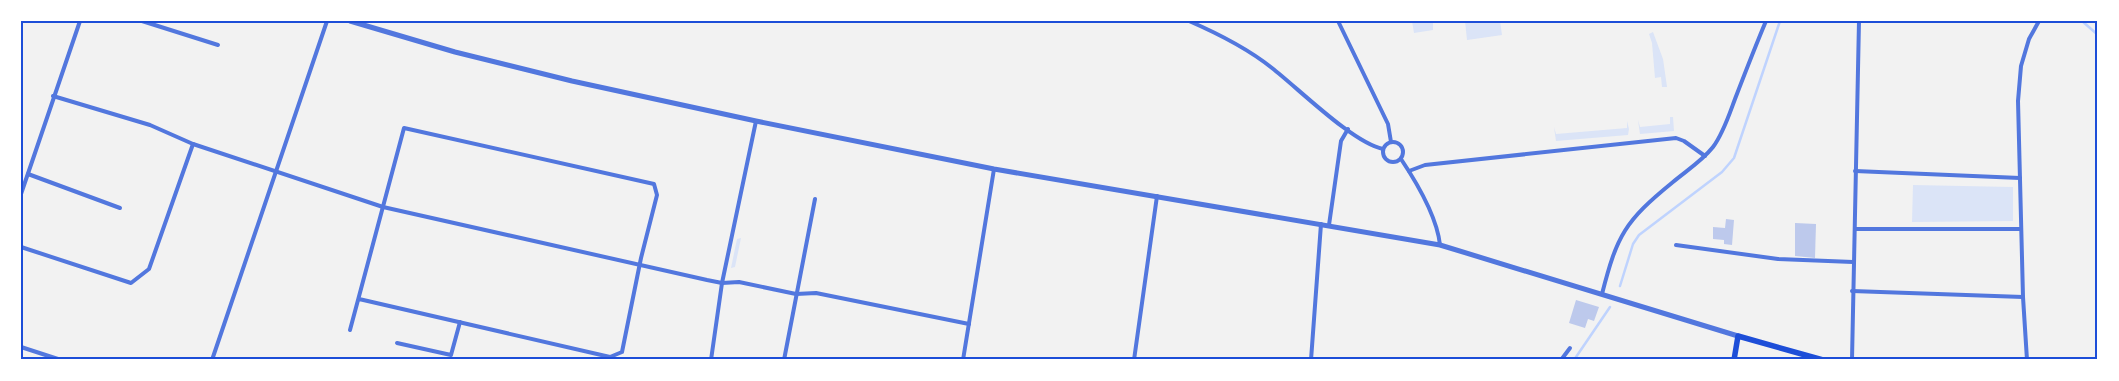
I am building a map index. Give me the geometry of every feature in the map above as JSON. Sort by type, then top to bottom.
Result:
[{"type":"main road","points":[[1734,360],[1738,336],[1823,360]]},
{"type":"street","points":[[21,194],[80,21]]},
{"type":"street","points":[[142,21],[218,45]]},
{"type":"street","points":[[212,360],[327,21]]},
{"type":"street","points":[[350,21],[455,52],[572,81],[994,170],[1440,245],[1738,336]]},
{"type":"street","points":[[1189,21],[1225,37],[1270,67],[1371,146],[1383,149]]},
{"type":"street","points":[[1338,21],[1388,124],[1391,142]]},
{"type":"street","points":[[1602,294],[1614,251],[1630,221],[1648,202],[1714,146],[1725,124],[1766,21]]},
{"type":"street","points":[[1852,360],[1852,291],[1855,229],[1854,171],[1859,21]]},
{"type":"street","points":[[2027,360],[2023,297],[2018,101],[2021,66],[2029,39],[2039,21]]},
{"type":"street","points":[[53,96],[150,125],[193,144],[383,207],[639,266],[722,283],[739,282],[796,294],[816,293],[969,324]]},
{"type":"street","points":[[711,360],[722,283],[756,121]]},
{"type":"street","points":[[350,330],[404,128],[654,184],[657,195],[639,266],[622,352],[610,357],[359,299]]},
{"type":"street","points":[[1329,226],[1341,141],[1348,129]]},
{"type":"street","points":[[1409,171],[1435,164],[1676,138],[1684,141],[1704,156]]},
{"type":"street","points":[[1391,142],[1401,146],[1403,152],[1401,159],[1395,163],[1388,162],[1383,156],[1383,149],[1391,142]]},
{"type":"street","points":[[21,247],[131,283],[149,269],[193,144]]},
{"type":"street","points":[[1401,159],[1434,221],[1440,245]]},
{"type":"street","points":[[963,360],[994,170]]},
{"type":"street","points":[[1854,171],[2020,178]]},
{"type":"street","points":[[28,174],[120,208]]},
{"type":"street","points":[[1134,360],[1157,196]]},
{"type":"street","points":[[784,360],[815,199]]},
{"type":"street","points":[[1311,360],[1321,224]]},
{"type":"street","points":[[1855,229],[2021,229]]},
{"type":"street","points":[[1676,245],[1778,259],[1853,262]]},
{"type":"street","points":[[1852,291],[2023,297]]},
{"type":"street","points":[[397,343],[451,355],[460,322]]},
{"type":"street","points":[[21,347],[61,360]]},
{"type":"street","points":[[1562,360],[1570,348]]},
{"type":"shaded area","points":[[1412,21],[1433,21],[1433,30],[1414,33]]},
{"type":"shaded area","points":[[1465,21],[1500,21],[1502,35],[1467,40]]},
{"type":"shaded area","points":[[1653,32],[1663,59],[1667,87],[1662,87],[1661,77],[1655,78],[1652,43],[1649,34]]},
{"type":"shaded area","points":[[1670,117],[1673,117],[1674,131],[1640,134],[1638,120],[1640,127],[1670,124]]},
{"type":"shaded area","points":[[1627,121],[1628,135],[1556,141],[1554,127],[1556,134],[1627,128]]},
{"type":"shaded area","points":[[1913,185],[2013,187],[2013,221],[1912,222]]},
{"type":"shaded area","points":[[741,238],[735,267],[731,268],[737,239]]},
{"type":"building","points":[[1726,219],[1734,220],[1732,245],[1724,244],[1724,240],[1713,239],[1713,227],[1725,228]]},
{"type":"building","points":[[1795,223],[1816,224],[1815,258],[1795,256]]},
{"type":"building","points":[[1576,300],[1599,307],[1594,321],[1588,319],[1585,328],[1569,323]]},
{"type":"waterway","points":[[1620,286],[1633,244],[1639,235],[1722,172],[1734,158],[1780,21]]},
{"type":"waterway","points":[[2082,21],[2098,35]]},
{"type":"waterway","points":[[1574,360],[1610,307]]}]
